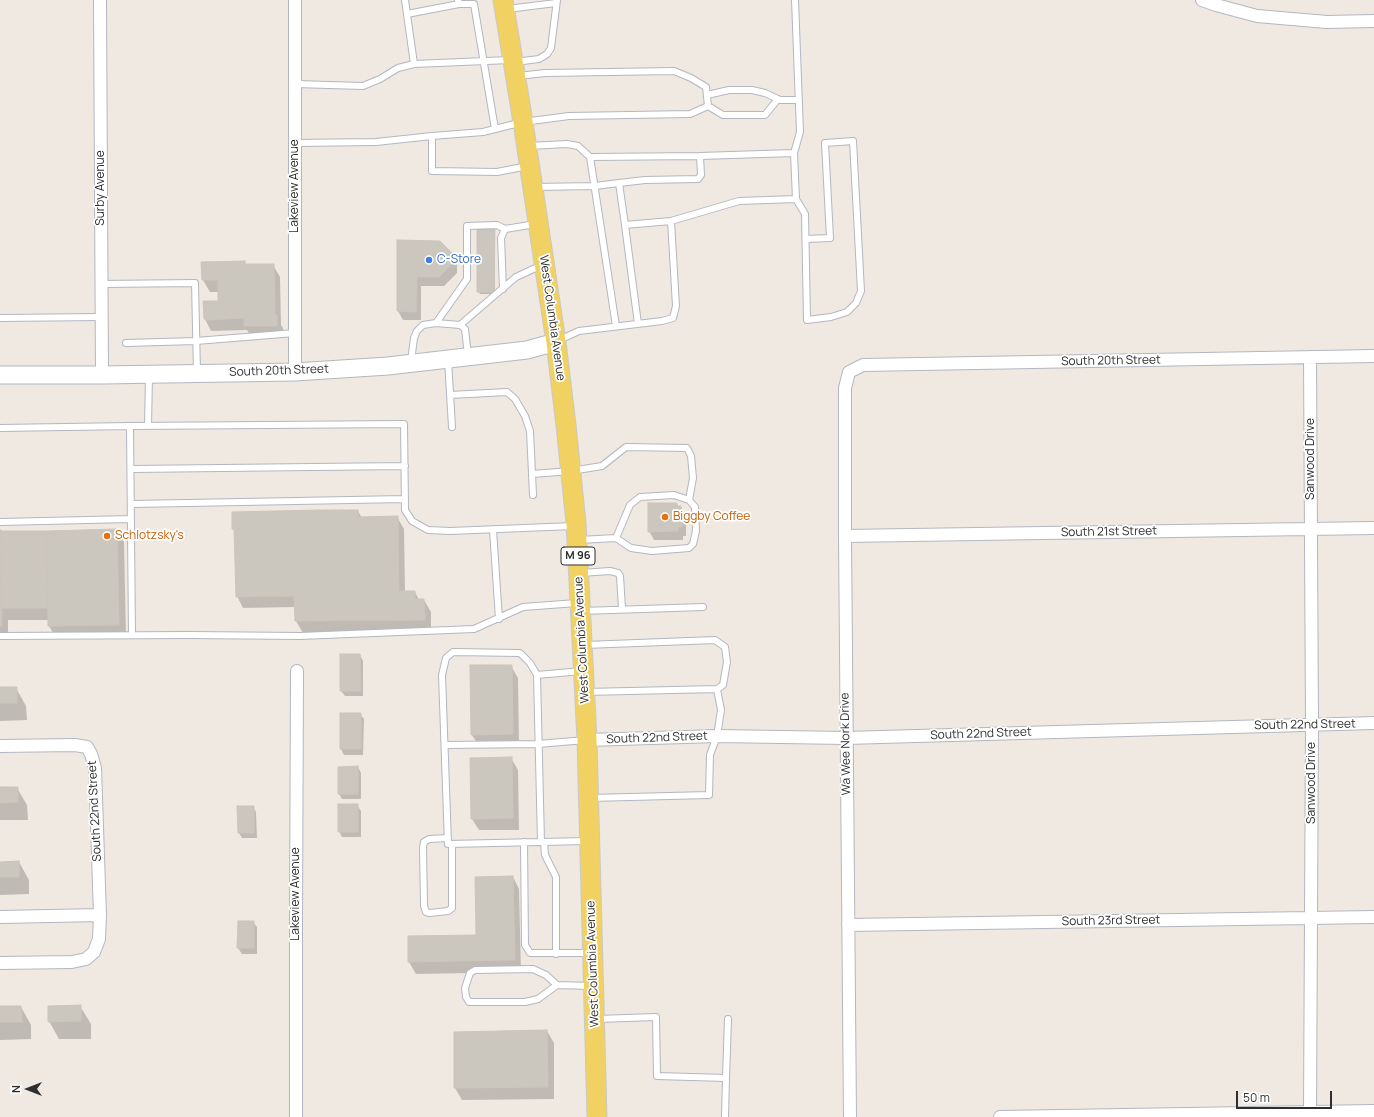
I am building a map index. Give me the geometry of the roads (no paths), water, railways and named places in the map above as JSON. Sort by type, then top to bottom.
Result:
[{"type":"main road","name":"West Columbia Avenue","points":[[504,5],[530,165],[556,342],[577,533],[589,798],[597,1117]]},
{"type":"main road","name":"South 20th Street","points":[[0,375],[295,372],[411,363],[527,350],[556,342]]},
{"type":"street","name":"Surby Avenue","points":[[100,0],[102,375]]},
{"type":"street","name":"Lakeview Avenue","points":[[295,0],[295,372]]},
{"type":"street","points":[[1202,0],[1257,16],[1327,22],[1374,21]]},
{"type":"street","name":"South 20th Street","points":[[849,372],[863,365],[1374,356]]},
{"type":"street","name":"Sanwood Drive","points":[[1310,357],[1312,724],[1310,1112]]},
{"type":"street","name":"Wa Wee Nork Drive","points":[[849,372],[846,388],[845,536],[850,1117]]},
{"type":"street","name":"South 21st Street","points":[[845,536],[1374,528]]},
{"type":"street","name":"Lakeview Avenue","points":[[296,1117],[297,671]]},
{"type":"street","name":"South 22nd Street","points":[[587,740],[716,736],[846,738],[1374,723]]},
{"type":"street","name":"South 22nd Street","points":[[0,746],[75,745],[87,747],[92,754],[95,768],[100,915],[99,940],[94,952],[86,959],[72,962],[0,963]]},
{"type":"street","points":[[0,917],[100,915]]},
{"type":"street","name":"South 23rd Street","points":[[848,925],[1374,917]]},
{"type":"street","points":[[1000,1117],[1374,1111]]},
{"type":"lane","points":[[405,0],[414,64]]},
{"type":"lane","points":[[795,0],[800,132],[794,153],[796,199],[805,214],[808,320],[830,317],[847,312],[856,303],[861,291],[853,141],[825,143],[830,238],[806,239]]},
{"type":"lane","points":[[407,14],[458,2],[474,4],[495,129]]},
{"type":"lane","points":[[504,5],[557,2],[551,48],[547,54],[539,59],[514,66]]},
{"type":"lane","points":[[295,84],[363,86],[380,79],[398,68],[414,64],[484,61],[554,73],[674,71],[691,78],[706,87],[708,106]]},
{"type":"lane","points":[[707,95],[729,90],[752,90],[765,93],[778,99],[799,100]]},
{"type":"lane","points":[[708,106],[723,115],[765,115],[778,99]]},
{"type":"lane","points":[[295,143],[376,142],[483,132],[523,122],[569,116],[690,114],[708,106]]},
{"type":"lane","points":[[432,136],[432,172],[497,172],[530,165]]},
{"type":"lane","points":[[527,146],[567,144],[578,146],[590,157],[616,326]]},
{"type":"lane","points":[[590,157],[794,153]]},
{"type":"lane","points":[[533,187],[595,186],[645,180],[698,179],[701,175],[700,156]]},
{"type":"lane","points":[[619,183],[638,324]]},
{"type":"lane","points":[[625,224],[671,221],[739,201],[796,199]]},
{"type":"lane","points":[[556,342],[579,331],[673,318],[676,306],[671,221]]},
{"type":"lane","points":[[436,323],[467,279],[467,226],[497,226],[505,229],[538,224]]},
{"type":"lane","points":[[503,289],[501,238],[505,229]]},
{"type":"lane","points":[[460,325],[516,277],[544,264]]},
{"type":"lane","points":[[101,284],[195,283],[198,374]]},
{"type":"lane","points":[[0,318],[101,317]]},
{"type":"lane","points":[[411,363],[414,338],[417,331],[423,325],[436,323],[460,325],[466,329],[468,356]]},
{"type":"lane","points":[[126,343],[196,341],[295,333]]},
{"type":"lane","points":[[448,359],[452,427]]},
{"type":"lane","points":[[148,426],[149,374]]},
{"type":"lane","points":[[450,395],[507,392],[515,399],[525,416],[530,431],[533,495]]},
{"type":"lane","points":[[0,428],[404,424],[405,510],[412,521],[428,530],[493,530],[577,533],[616,538],[631,548],[652,551],[689,548],[693,544],[696,531],[695,507],[689,500],[674,495],[640,497],[630,505],[616,538]]},
{"type":"lane","points":[[130,426],[132,504],[132,635]]},
{"type":"lane","points":[[532,474],[571,471],[602,466],[626,447],[687,448],[691,456],[693,478],[689,500]]},
{"type":"lane","points":[[131,469],[405,466]]},
{"type":"lane","points":[[132,504],[405,499]]},
{"type":"lane","points":[[0,522],[131,520]]},
{"type":"lane","points":[[493,530],[499,618]]},
{"type":"lane","points":[[579,573],[610,571],[618,573],[620,576],[622,610]]},
{"type":"lane","points":[[0,636],[300,636],[474,629],[523,607],[580,607],[622,610],[703,607]]},
{"type":"lane","points":[[582,645],[715,640],[725,647],[727,662],[723,685],[716,689],[585,692]]},
{"type":"lane","points":[[556,954],[556,877],[545,855],[542,842],[537,675],[530,663],[520,653],[453,652],[446,658],[442,675],[448,844],[524,842],[542,842],[590,841]]},
{"type":"lane","points":[[537,675],[584,671]]},
{"type":"lane","points":[[589,798],[709,795],[710,755],[716,736],[721,710],[716,689]]},
{"type":"lane","points":[[445,746],[538,744],[587,740]]},
{"type":"lane","points":[[448,838],[424,842],[424,906],[426,912],[448,911],[452,908],[452,844]]},
{"type":"lane","points":[[524,842],[525,945],[530,953],[593,953]]},
{"type":"lane","points":[[557,985],[546,975],[533,969],[475,970],[470,973],[465,988],[466,998],[469,1002],[525,1002],[538,999],[557,985],[594,986]]},
{"type":"lane","points":[[595,1019],[656,1017],[657,1076],[726,1078]]},
{"type":"lane","points":[[725,1117],[728,1019]]},
{"type":"place","name":"C-Store","points":[[429,260]]},
{"type":"place","name":"Biggby Coffee","points":[[665,517]]},
{"type":"place","name":"Schlotzsky's","points":[[107,536]]}]
